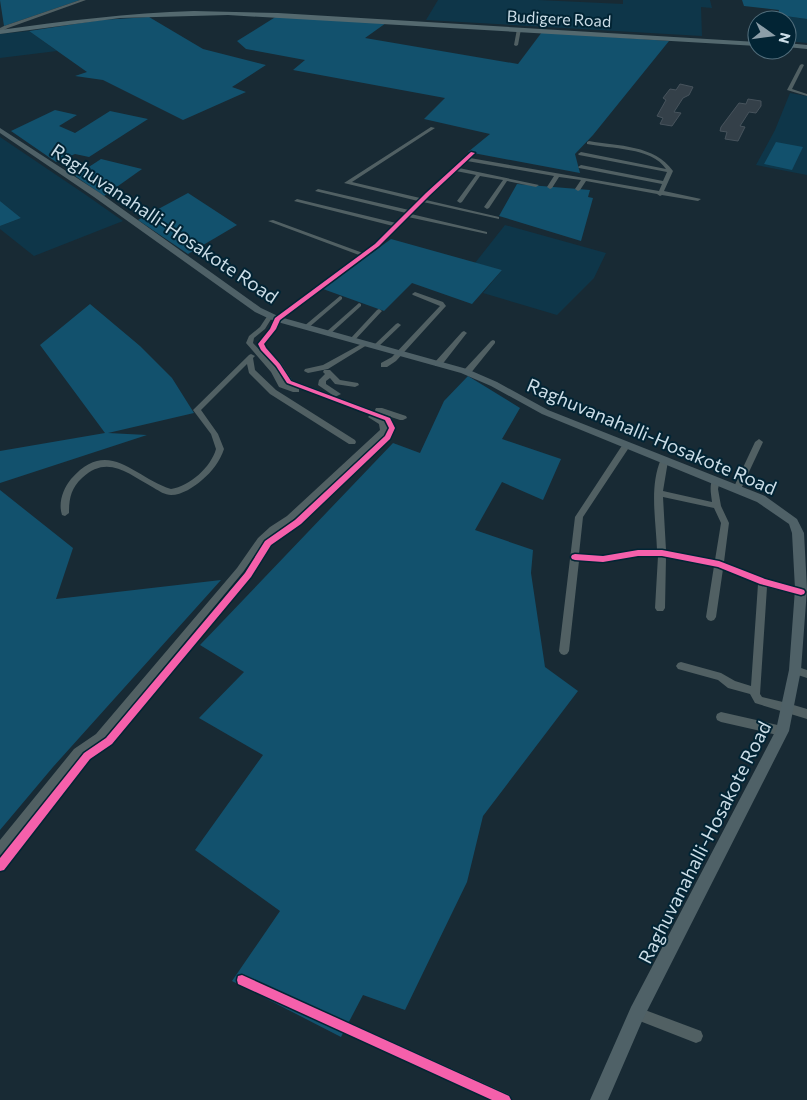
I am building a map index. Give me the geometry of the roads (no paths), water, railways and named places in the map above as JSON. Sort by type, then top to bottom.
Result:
[{"type":"main road","name":"Budigere Road","points":[[1,30],[107,16],[156,12],[288,13],[747,41]]},
{"type":"main road","name":"Budigere Road","points":[[1,30],[105,18],[195,13],[277,15],[537,29]]},
{"type":"main road","name":"Raghuvanahalli-Hosakote Road","points":[[0,130],[97,195],[258,310],[273,318],[467,372],[494,384],[545,412],[761,499],[794,522],[798,533],[804,593],[795,670],[782,731],[638,1013],[599,1100]]},
{"type":"street","points":[[1,30],[84,0]]},
{"type":"street","points":[[516,46],[520,29]]},
{"type":"street","points":[[802,65],[789,90],[807,94]]},
{"type":"street","points":[[433,128],[347,182],[497,218]]},
{"type":"street","points":[[588,144],[654,155],[667,164],[670,171],[660,194]]},
{"type":"street","points":[[0,849],[78,752],[100,737],[248,575],[268,543],[388,437],[392,428],[388,424],[282,385],[259,349],[248,341],[273,318],[364,255],[473,153]]},
{"type":"street","points":[[581,154],[670,171]]},
{"type":"street","points":[[466,159],[660,194],[698,199]]},
{"type":"street","points":[[581,167],[664,183]]},
{"type":"street","points":[[454,169],[536,185]]},
{"type":"street","points":[[460,201],[480,174]]},
{"type":"street","points":[[550,187],[557,175]]},
{"type":"street","points":[[487,206],[506,179]]},
{"type":"street","points":[[578,189],[584,180]]},
{"type":"street","points":[[318,191],[485,233]]},
{"type":"street","points":[[297,201],[397,225]]},
{"type":"street","points":[[271,221],[364,255]]},
{"type":"street","points":[[384,365],[399,353],[443,306],[441,303],[415,294]]},
{"type":"street","points":[[305,328],[340,298]]},
{"type":"street","points":[[326,334],[359,305]]},
{"type":"street","points":[[352,340],[379,311]]},
{"type":"street","points":[[65,513],[64,498],[69,486],[87,469],[96,464],[105,462],[122,467],[163,490],[171,492],[186,488],[199,478],[213,463],[220,450],[219,442],[197,410],[259,349],[273,329],[273,318]]},
{"type":"street","points":[[308,371],[325,367],[370,345],[398,325]]},
{"type":"street","points":[[438,364],[464,333]]},
{"type":"street","points":[[467,372],[493,342]]},
{"type":"street","points":[[249,358],[252,371],[273,392],[352,442]]},
{"type":"street","points":[[325,367],[329,375],[338,382],[355,385]]},
{"type":"street","points":[[329,375],[323,380],[322,385],[329,391],[403,418]]},
{"type":"street","points":[[737,489],[759,442]]},
{"type":"street","points":[[564,651],[579,517],[626,446]]},
{"type":"street","points":[[660,608],[662,553],[658,494],[659,478],[664,461]]},
{"type":"street","points":[[711,616],[725,523],[716,506],[714,489],[716,480]]},
{"type":"street","points":[[658,494],[716,506]]},
{"type":"street","points":[[575,557],[603,559],[638,553],[662,553],[719,564],[763,582],[804,593]]},
{"type":"street","points":[[763,582],[755,691],[759,700],[807,714]]},
{"type":"street","points":[[0,866],[87,756],[109,741],[173,657]]},
{"type":"street","points":[[681,666],[720,678],[735,686],[755,691]]},
{"type":"street","points":[[795,670],[807,674]]},
{"type":"street","points":[[720,717],[782,731]]},
{"type":"street","points":[[242,980],[505,1100]]},
{"type":"street","points":[[638,1013],[696,1036]]}]
